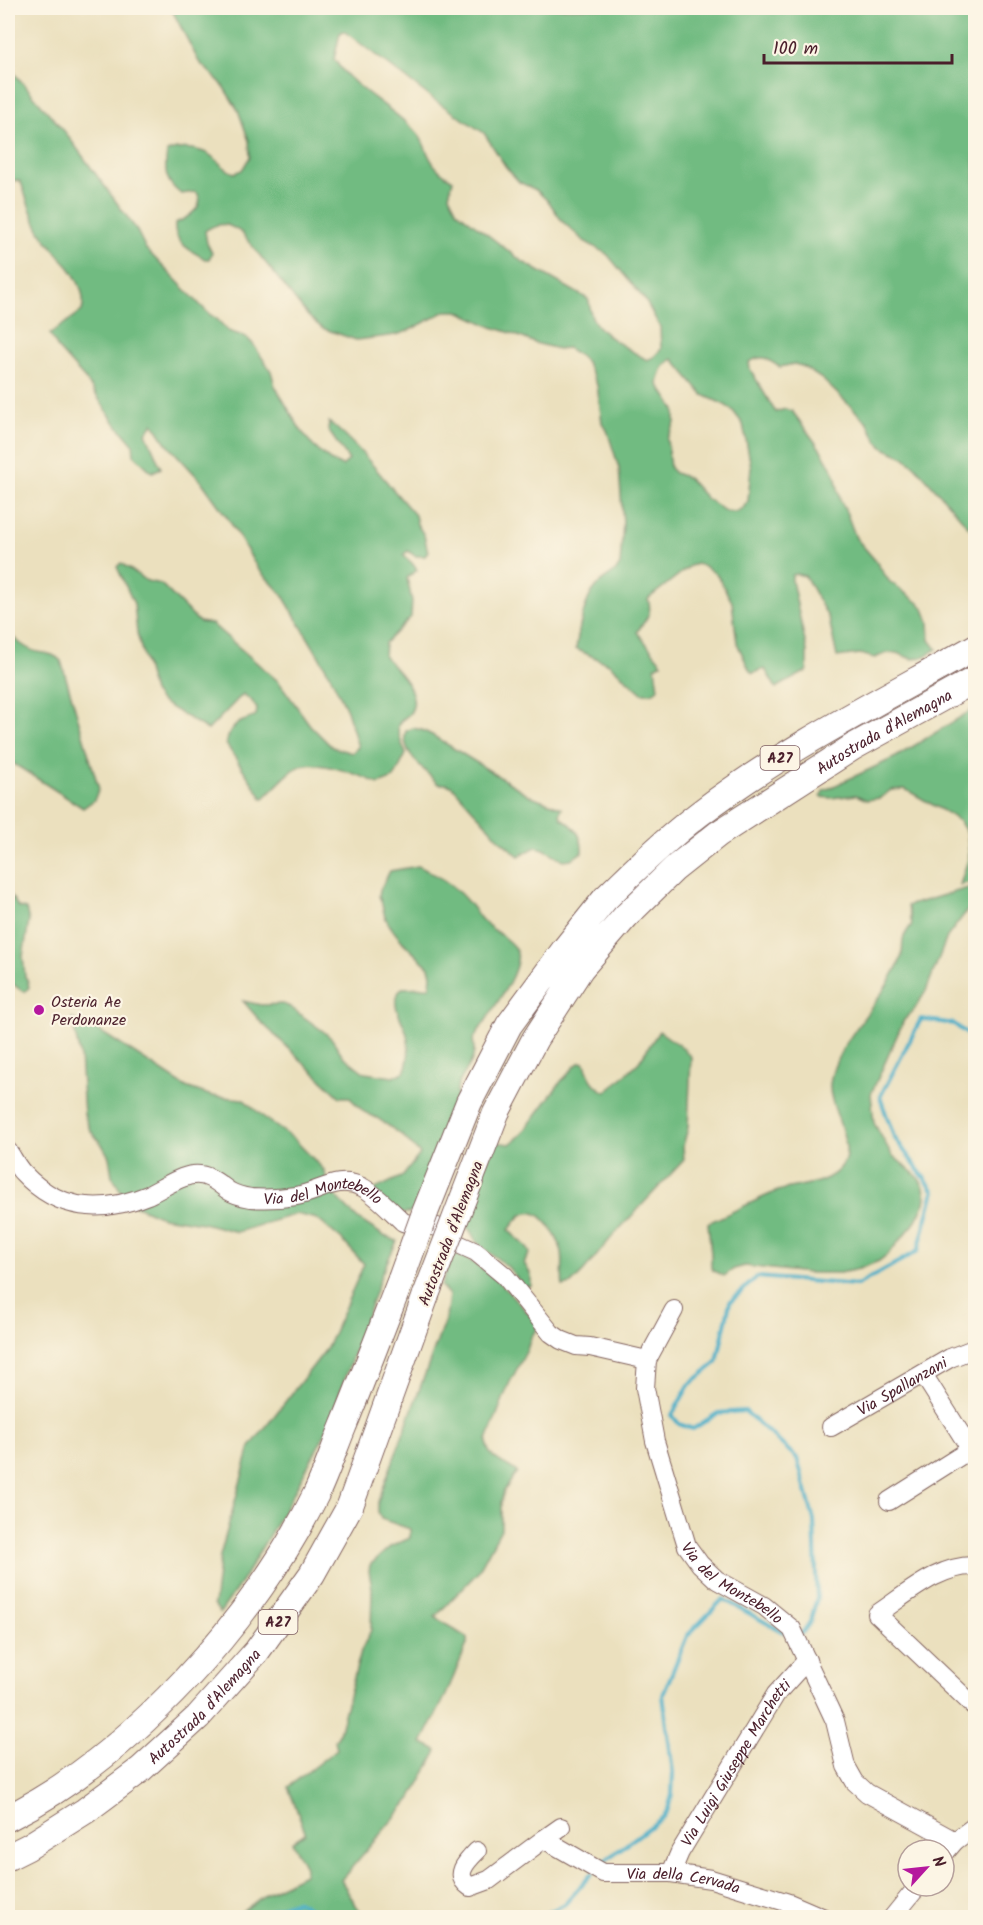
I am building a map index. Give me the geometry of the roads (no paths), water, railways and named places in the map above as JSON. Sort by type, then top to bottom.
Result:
[{"type":"highway","name":"Autostrada d'Alemagna","points":[[8,1818],[67,1782],[119,1744],[171,1695],[226,1633],[282,1558],[316,1493],[469,1102],[509,1025],[604,899],[653,851],[700,813],[782,756],[975,647]]},
{"type":"highway","name":"Autostrada d'Alemagna","points":[[8,1857],[85,1811],[140,1770],[198,1717],[257,1651],[312,1574],[350,1506],[426,1295],[496,1113],[530,1050],[581,968],[625,917],[674,869],[718,834],[853,747],[975,679]]},
{"type":"street","name":"Via del Montebello","points":[[8,1151],[22,1173],[45,1193],[63,1201],[87,1207],[117,1204],[140,1198],[165,1188],[178,1179],[194,1174],[219,1183],[231,1193],[252,1198],[296,1196],[325,1185],[341,1182],[361,1187],[404,1222],[409,1224],[423,1222],[447,1231],[456,1243],[476,1252],[505,1276],[551,1333],[561,1340],[576,1347],[590,1347],[647,1360]]},
{"type":"street","name":"Via del Montebello","points":[[674,1310],[647,1360],[645,1388],[655,1441],[687,1546],[700,1564],[717,1580],[764,1606],[792,1629],[835,1721],[846,1766],[855,1782],[867,1793],[936,1838]]},
{"type":"street","name":"Via Spallanzani","points":[[831,1427],[950,1358],[975,1348]]},
{"type":"street","points":[[889,1501],[974,1451],[923,1374]]},
{"type":"street","points":[[975,1566],[954,1568],[927,1580],[877,1614],[975,1708]]},
{"type":"street","name":"Via Luigi Giuseppe Marchetti","points":[[671,1873],[680,1852],[804,1652]]},
{"type":"street","points":[[956,1842],[975,1825]]},
{"type":"street","points":[[477,1851],[462,1868],[461,1876],[470,1887],[489,1880],[561,1827]]},
{"type":"street","name":"Via della Cervada","points":[[544,1839],[603,1873],[671,1873],[711,1879],[789,1903],[824,1917]]},
{"type":"street","points":[[892,1917],[908,1898]]},
{"type":"waterway","points":[[801,1633],[810,1622],[817,1598],[814,1520],[797,1458],[745,1411],[718,1413],[693,1429],[679,1424],[672,1415],[689,1385],[717,1362],[730,1302],[757,1277],[857,1285],[918,1251],[934,1191],[894,1137],[880,1097],[921,1019],[954,1024],[976,1041]]},
{"type":"waterway","points":[[599,1865],[663,1817],[668,1809],[672,1795],[673,1773],[663,1695],[687,1636],[723,1599],[783,1632]]},
{"type":"waterway","points":[[537,1918],[565,1904],[592,1873]]},
{"type":"waterway","points":[[264,1918],[272,1910],[297,1901],[325,1918]]},
{"type":"place","name":"Osteria Ae Perdonanze","points":[[39,1010]]}]
